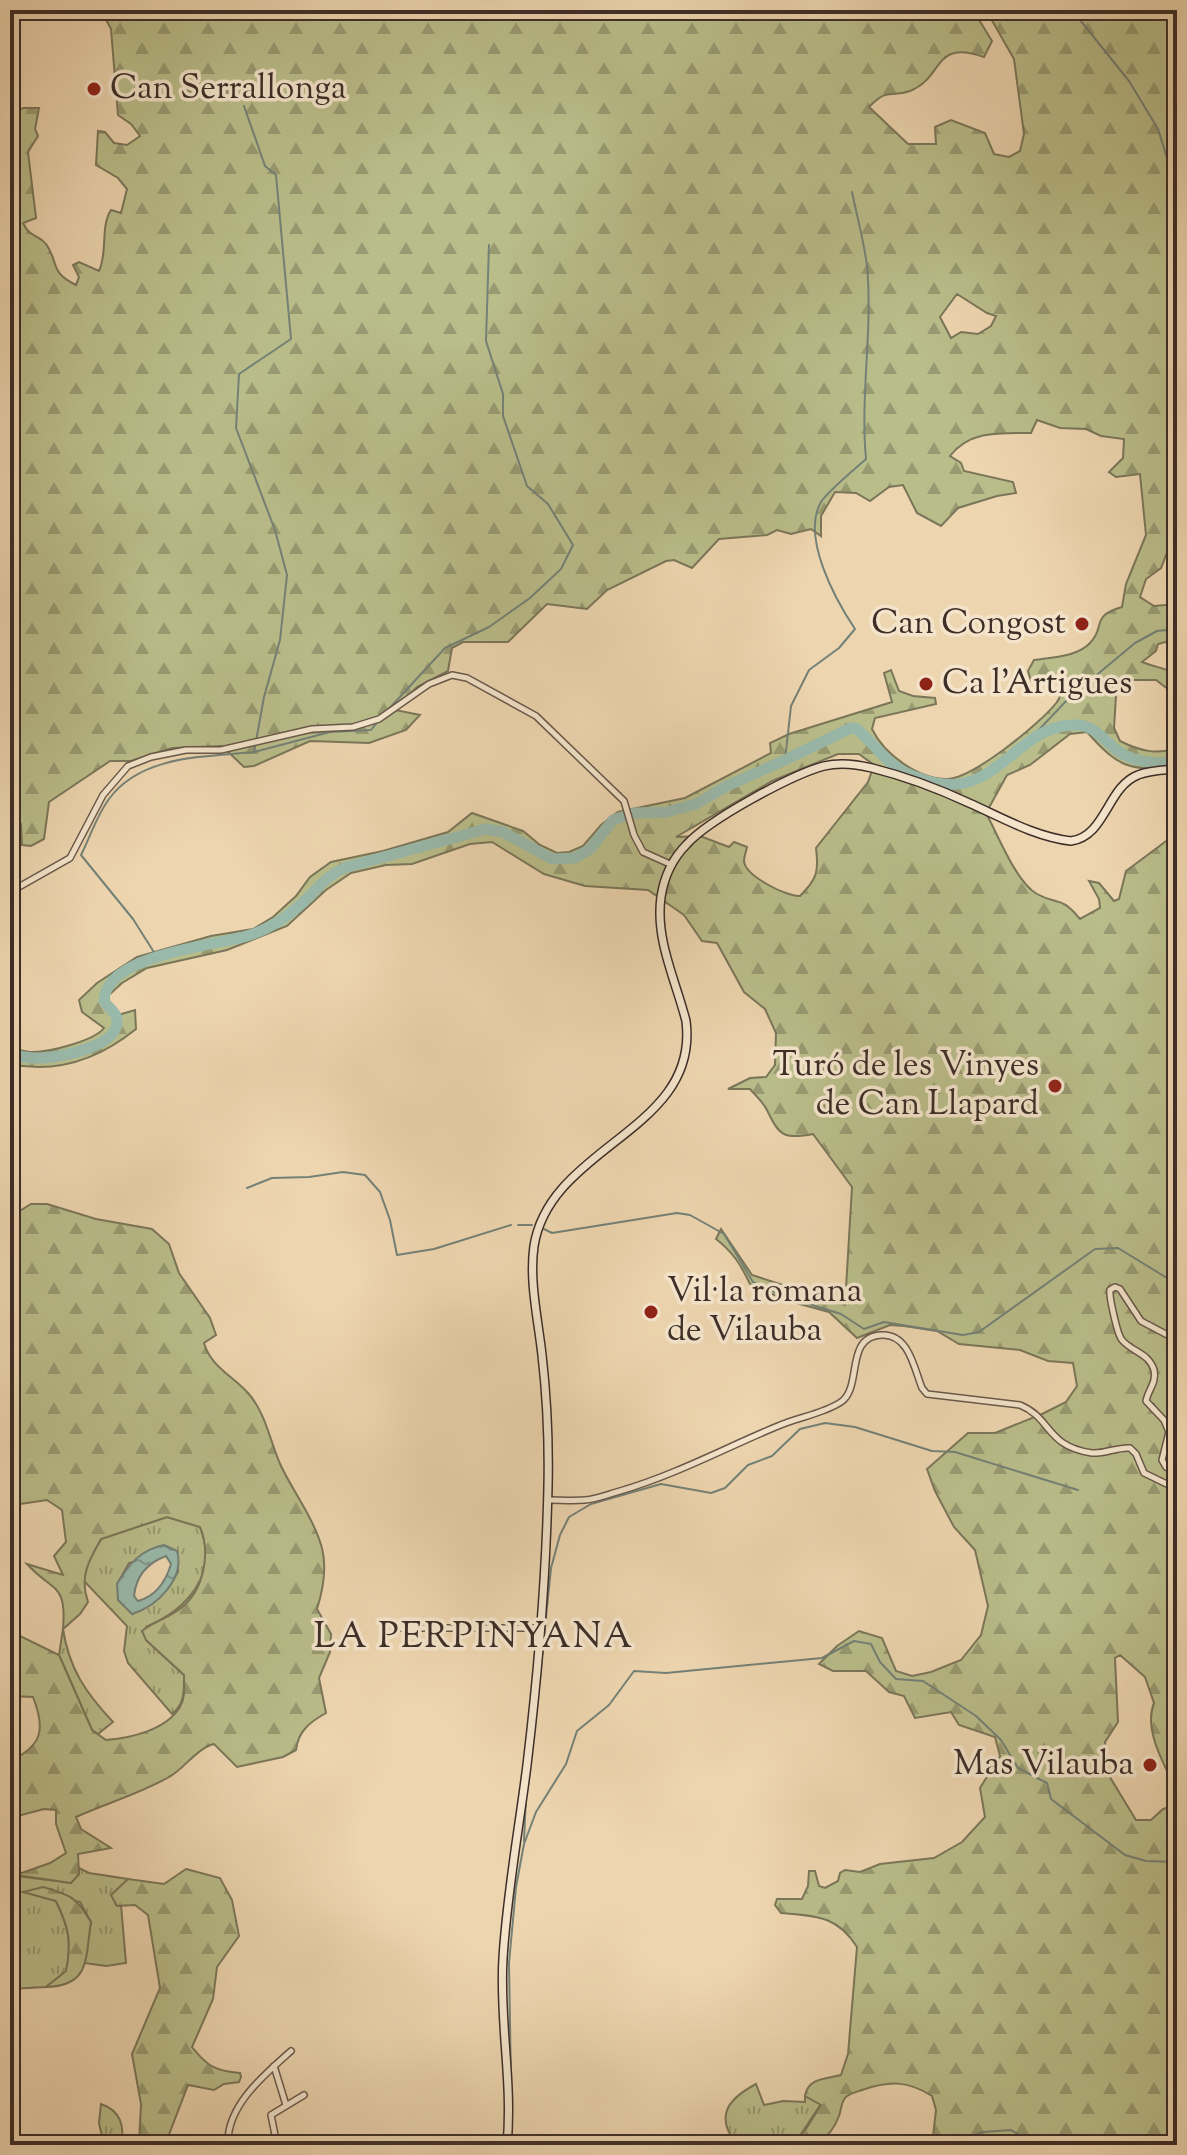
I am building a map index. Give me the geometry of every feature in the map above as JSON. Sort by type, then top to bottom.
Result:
[{"type":"street","points":[[10,892],[70,858],[103,795],[128,766],[151,757],[186,750],[221,750],[312,729],[353,727],[379,719],[429,684],[452,675],[467,678],[536,716],[616,792],[628,809],[634,835],[643,852],[672,865]]},
{"type":"street","points":[[507,2145],[509,2102],[503,1959],[529,1744],[548,1500],[547,1411],[533,1282],[535,1239],[547,1208],[562,1187],[661,1102],[683,1066],[688,1035],[686,1021],[661,926],[662,894],[672,865],[686,844],[710,824],[784,783],[822,767],[854,764],[873,768],[957,797],[1010,823],[1071,841],[1080,840],[1093,830],[1128,780],[1144,773],[1177,769]]},
{"type":"street","points":[[1177,1340],[1141,1321],[1120,1289],[1115,1287],[1110,1290],[1108,1296],[1120,1337],[1146,1357],[1154,1371],[1155,1379],[1146,1401],[1168,1428],[1162,1460],[1166,1467],[1177,1473]]},
{"type":"street","points":[[548,1500],[582,1501],[646,1484],[777,1426],[839,1403],[850,1391],[854,1364],[864,1342],[873,1336],[884,1335],[893,1336],[904,1344],[927,1394],[1014,1403],[1025,1407],[1062,1444],[1097,1453],[1130,1448],[1144,1473],[1177,1489]]},
{"type":"street","points":[[398,1628],[540,1628]]},
{"type":"street","points":[[228,2145],[228,2133],[248,2093],[291,2051]]},
{"type":"street","points":[[274,2066],[286,2105]]},
{"type":"street","points":[[277,2145],[269,2118],[304,2095]]},
{"type":"green space","points":[[101,10],[973,10],[992,41],[984,57],[967,53],[947,56],[921,85],[903,93],[885,95],[869,107],[908,144],[936,144],[935,127],[951,120],[985,133],[994,154],[1009,157],[1020,151],[1024,134],[1014,59],[986,10],[1177,10],[1177,537],[1173,537],[1161,568],[1146,579],[1140,597],[1154,606],[1177,604],[1177,645],[1169,641],[1158,644],[1156,651],[1142,662],[1176,674],[1177,696],[1156,680],[1117,680],[1114,728],[1120,741],[1134,747],[1148,751],[1177,748],[1177,767],[1147,768],[1126,764],[1108,753],[1087,732],[1070,734],[1030,765],[1007,775],[986,813],[1015,869],[1029,888],[1044,898],[1063,904],[1080,919],[1100,908],[1099,899],[1089,881],[1099,883],[1114,901],[1119,899],[1126,871],[1177,833],[1177,1791],[1153,1736],[1151,1714],[1154,1703],[1145,1677],[1120,1655],[1115,1658],[1118,1722],[1105,1742],[1108,1774],[1136,1820],[1151,1820],[1177,1802],[1177,2145],[913,2145],[933,2136],[936,2110],[932,2096],[914,2087],[897,2084],[880,2085],[848,2095],[835,2125],[826,2137],[814,2143],[791,2145],[821,2105],[805,2096],[807,2090],[813,2082],[841,2075],[848,2054],[857,1947],[833,1923],[815,1917],[781,1913],[775,1905],[777,1899],[802,1899],[808,1886],[809,1871],[815,1871],[819,1886],[825,1888],[838,1881],[840,1873],[845,1870],[860,1872],[880,1864],[934,1858],[962,1842],[985,1817],[980,1788],[1000,1756],[995,1737],[959,1725],[951,1712],[915,1718],[904,1696],[889,1692],[866,1671],[833,1671],[819,1664],[837,1646],[859,1631],[882,1638],[896,1671],[912,1676],[961,1660],[981,1635],[988,1606],[975,1550],[954,1527],[927,1469],[968,1433],[995,1433],[1042,1414],[1066,1402],[1077,1386],[1073,1363],[1048,1361],[1020,1350],[959,1344],[937,1331],[904,1326],[890,1325],[857,1338],[829,1312],[785,1300],[750,1284],[736,1259],[716,1239],[721,1229],[752,1275],[845,1305],[852,1187],[813,1134],[783,1134],[764,1104],[750,1089],[728,1089],[750,1078],[766,1077],[775,1065],[776,1033],[765,1009],[744,992],[717,943],[702,941],[684,915],[648,890],[585,886],[544,874],[492,842],[470,844],[412,864],[386,865],[351,873],[326,890],[287,926],[227,950],[147,968],[109,995],[109,1005],[118,1015],[135,1010],[136,1029],[93,1056],[45,1067],[10,1064],[10,1048],[30,1052],[47,1050],[81,1042],[99,1033],[104,1028],[82,1012],[79,1000],[97,983],[137,957],[211,936],[253,929],[273,917],[296,896],[310,877],[331,862],[448,832],[472,813],[523,831],[540,845],[557,853],[569,852],[583,846],[601,825],[618,812],[685,798],[771,753],[770,743],[789,734],[892,702],[884,673],[891,670],[899,691],[935,698],[936,704],[875,718],[872,729],[877,738],[893,756],[924,775],[946,779],[972,770],[1021,736],[1059,700],[1063,679],[1051,675],[1031,681],[1028,671],[1034,660],[1064,656],[1085,648],[1095,637],[1102,618],[1122,607],[1126,584],[1146,535],[1140,474],[1116,477],[1109,472],[1123,458],[1124,439],[1101,436],[1086,429],[1060,428],[1037,420],[1031,433],[997,433],[977,437],[967,441],[950,456],[961,463],[964,471],[1013,482],[1016,493],[958,508],[941,526],[917,513],[903,485],[889,487],[870,501],[856,493],[835,492],[821,516],[821,536],[811,529],[791,534],[777,530],[767,535],[719,539],[692,568],[674,560],[666,561],[607,590],[587,609],[547,604],[508,642],[463,642],[452,648],[448,671],[417,687],[395,710],[420,715],[406,730],[369,743],[310,741],[254,766],[244,767],[222,746],[172,748],[131,761],[110,761],[49,802],[44,839],[31,846],[22,845],[21,824],[10,810],[10,117],[23,108],[39,108],[35,129],[38,136],[28,152],[36,218],[23,223],[28,231],[46,244],[62,276],[76,285],[79,277],[73,265],[79,262],[99,271],[108,217],[111,210],[121,213],[127,189],[118,178],[96,165],[98,131],[105,132],[114,143],[127,145],[140,136],[131,124],[118,115],[111,29]],"holes":[[[957,294],[996,316],[991,326],[978,334],[961,332],[951,338],[940,317]],[[838,754],[859,754],[874,765],[868,782],[816,848],[816,875],[800,896],[777,889],[751,873],[744,861],[747,847],[734,842],[729,847],[700,836],[676,837],[772,781]]]},
{"type":"green space","points":[[31,1204],[47,1204],[96,1219],[152,1229],[169,1244],[179,1273],[210,1318],[216,1335],[204,1343],[207,1351],[254,1401],[281,1466],[318,1537],[324,1571],[317,1609],[331,1634],[330,1652],[319,1678],[326,1713],[306,1728],[299,1737],[296,1750],[283,1757],[237,1767],[214,1744],[158,1783],[76,1817],[81,1829],[111,1848],[78,1854],[79,1874],[71,1883],[16,1875],[50,1863],[66,1853],[56,1824],[56,1810],[44,1809],[10,1818],[10,1761],[35,1743],[40,1728],[33,1697],[10,1696],[10,1631],[59,1655],[92,1730],[106,1740],[157,1727],[180,1707],[184,1695],[184,1675],[146,1640],[142,1631],[189,1600],[200,1581],[205,1548],[200,1527],[167,1517],[101,1539],[85,1577],[88,1602],[63,1629],[60,1595],[27,1564],[63,1575],[54,1556],[66,1542],[62,1510],[47,1500],[20,1504],[10,1509],[10,1217]]},
{"type":"green space","points":[[167,1517],[200,1527],[205,1560],[196,1588],[175,1610],[146,1627],[146,1640],[184,1675],[182,1701],[172,1714],[128,1663],[124,1651],[127,1626],[83,1580],[87,1564],[101,1539]],"holes":[[[177,1551],[178,1572],[168,1588],[133,1614],[117,1584],[129,1563]]]},
{"type":"green space","points":[[63,1629],[80,1680],[113,1722],[98,1734],[92,1730],[59,1655]]},
{"type":"green space","points":[[79,1868],[89,1873],[128,1879],[112,1895],[116,1905],[121,1905],[126,1963],[106,1966],[84,1963],[91,1922],[80,1902],[25,1892],[56,1901],[68,1935],[68,1961],[66,1972],[46,1987],[10,1989],[10,1875],[71,1883],[79,1874]]},
{"type":"green space","points":[[186,1869],[220,1878],[232,1900],[239,1936],[217,1967],[213,1999],[192,2047],[212,2066],[240,2073],[241,2077],[239,2082],[224,2084],[214,2090],[188,2085],[165,2145],[139,2145],[141,2104],[132,2054],[160,1988],[148,1915],[135,1905],[117,1906],[111,1895],[128,1879],[164,1884]]},
{"type":"green space","points":[[43,1887],[72,1898],[91,1922],[83,1968],[71,1981],[46,1987],[66,1971],[69,1943],[56,1901],[23,1892]]},
{"type":"green space","points":[[756,2084],[764,2105],[783,2101],[805,2102],[805,2096],[821,2104],[795,2143],[737,2145],[730,2135],[726,2125],[727,2109],[738,2096]]},
{"type":"green space","points":[[101,2104],[120,2120],[122,2145],[104,2145],[99,2123]]},
{"type":"water","points":[[164,1545],[177,1551],[177,1571],[173,1581],[160,1598],[132,1614],[118,1600],[117,1584],[136,1559],[148,1550]],"holes":[[[166,1556],[171,1564],[159,1587],[150,1596],[138,1601],[134,1596],[135,1589],[144,1571]]]},
{"type":"waterway","points":[[1072,10],[1129,81],[1158,129],[1177,190]]},
{"type":"waterway","points":[[157,957],[133,919],[81,855],[109,799],[138,774],[156,766],[195,757],[254,752],[264,697],[280,640],[287,575],[275,530],[236,428],[239,374],[291,339],[276,175],[265,166],[244,106]]},
{"type":"waterway","points":[[785,760],[791,706],[809,670],[839,648],[855,629],[830,585],[815,532],[821,502],[866,459],[864,411],[868,290],[866,257],[852,192]]},
{"type":"waterway","points":[[386,712],[445,648],[489,627],[530,598],[561,569],[573,545],[548,504],[527,486],[503,416],[503,394],[486,341],[489,245]]},
{"type":"waterway","points":[[1033,736],[1069,698],[1135,643],[1157,631],[1177,629]]},
{"type":"waterway","points":[[254,752],[330,732],[371,730],[379,720]]},
{"type":"waterway","points":[[10,1053],[44,1058],[72,1053],[100,1043],[116,1027],[116,1016],[104,1001],[109,985],[122,973],[163,955],[262,931],[288,915],[327,879],[347,867],[486,829],[503,832],[552,859],[575,858],[590,849],[613,820],[634,813],[667,812],[696,804],[727,786],[851,728],[857,729],[897,768],[936,783],[958,784],[977,779],[1040,735],[1057,727],[1078,725],[1095,731],[1118,751],[1132,758],[1154,763],[1177,763]]},
{"type":"waterway","points":[[247,1188],[272,1178],[343,1172],[365,1175],[380,1192],[397,1255],[434,1249],[511,1225]]},
{"type":"waterway","points":[[544,1229],[552,1233],[677,1213],[690,1215],[724,1234],[753,1282],[781,1295],[841,1314],[864,1329],[884,1322],[963,1335],[979,1332],[1095,1249],[1118,1248],[1167,1278]]},
{"type":"waterway","points":[[518,1225],[532,1225]]},
{"type":"waterway","points":[[535,1726],[551,1568],[560,1535],[569,1517],[591,1504],[661,1484],[711,1493],[725,1488],[748,1465],[772,1456],[800,1429],[825,1423],[855,1427],[932,1451],[955,1452],[1078,1490]]},
{"type":"waterway","points":[[512,2145],[509,1963],[516,1887],[524,1844],[536,1812],[566,1764],[577,1731],[609,1705],[634,1671],[666,1673],[822,1658],[854,1641],[871,1644],[880,1662],[896,1679],[923,1681],[976,1716],[1001,1740],[1018,1768],[1047,1783],[1051,1799],[1125,1855],[1146,1861],[1177,1862]]},
{"type":"waterway","points":[[524,1841],[526,1796]]},
{"type":"waterway","points":[[943,2145],[983,2132],[1011,2130],[1037,2145]]},
{"type":"place","name":"Can Serrallonga","points":[[94,89]]},
{"type":"place","name":"Can Congost","points":[[1082,624]]},
{"type":"place","name":"Ca l'Artigues","points":[[926,684]]},
{"type":"place","name":"Turó de les Vinyes de Can Llapard","points":[[1055,1086]]},
{"type":"place","name":"Vil·la romana de Vilauba","points":[[651,1312]]},
{"type":"place","name":"Mas Vilauba","points":[[1150,1765]]},
{"type":"district","name":"LA PERPINYANA","points":[[474,1638]]}]
